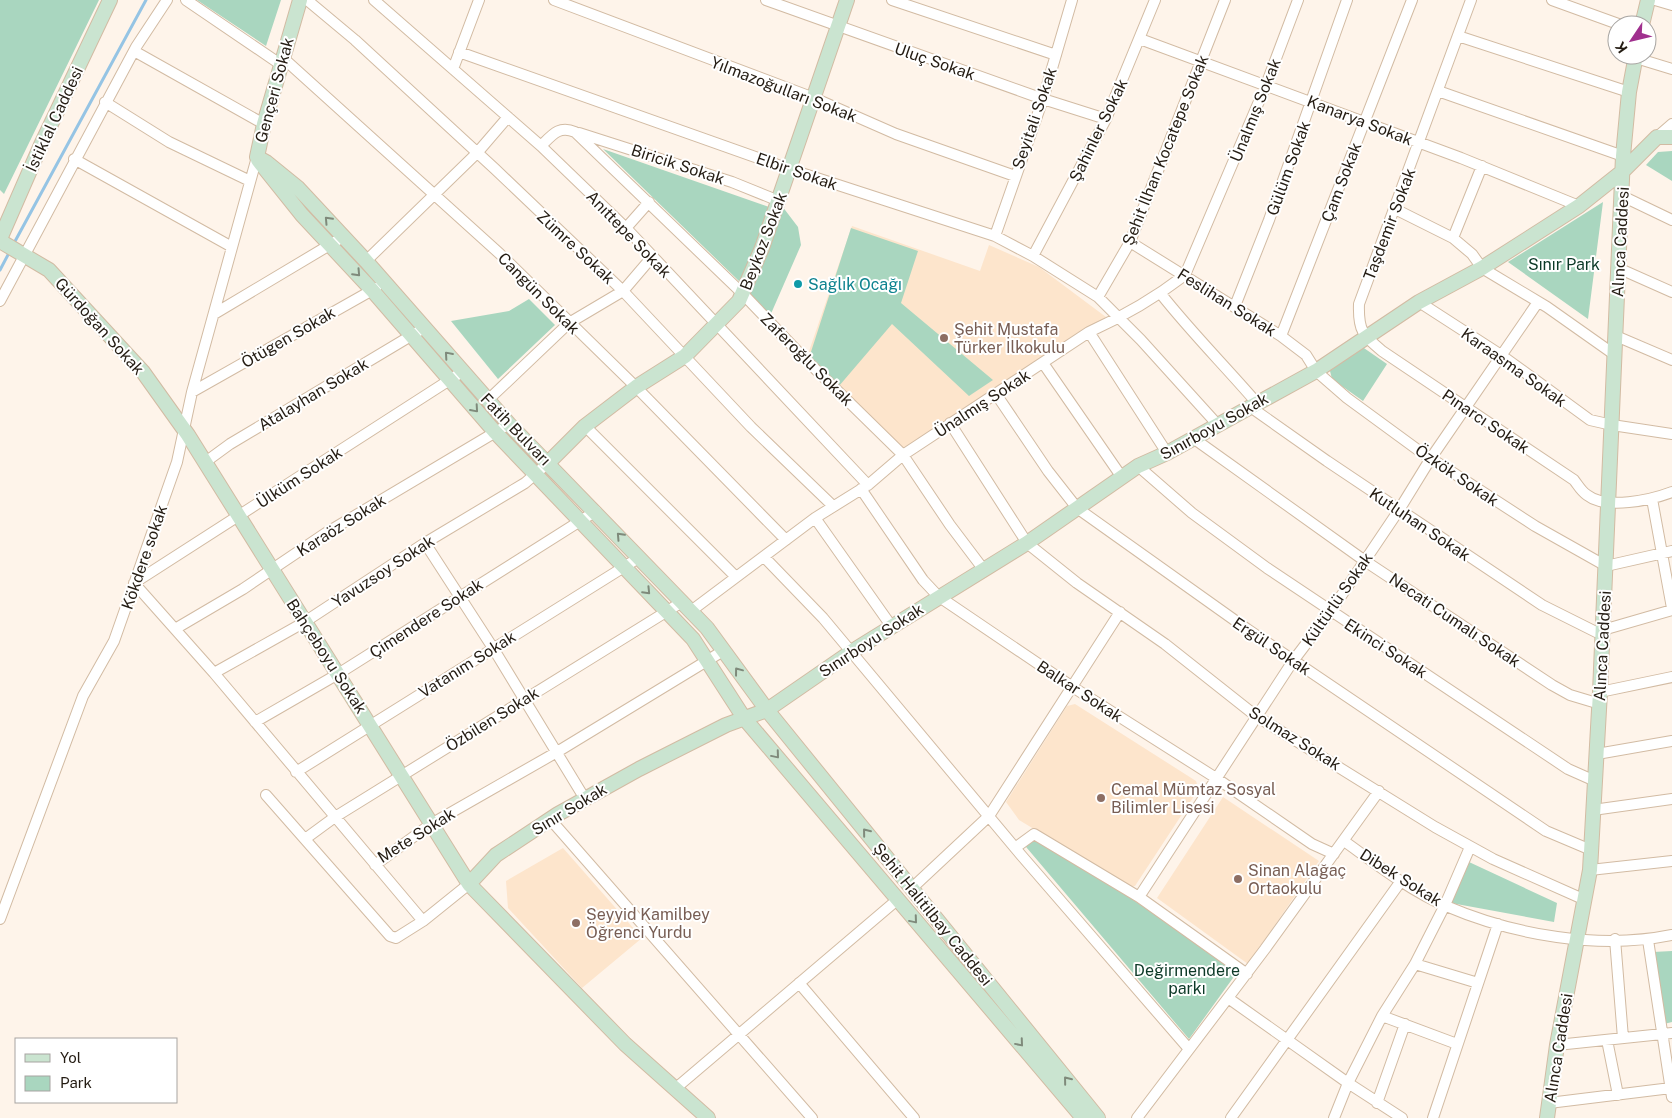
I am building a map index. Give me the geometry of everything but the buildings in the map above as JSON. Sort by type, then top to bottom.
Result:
[{"type":"main road","name":"İstiklal Caddesi","points":[[2,241],[41,144],[110,0]]},
{"type":"main road","name":"Gençeri Sokak","points":[[257,157],[281,61],[300,0]]},
{"type":"main road","name":"Beykoz Sokak","points":[[548,463],[585,426],[636,387],[685,356],[718,325],[743,294],[790,169],[848,0]]},
{"type":"main road","points":[[1644,15],[1648,0]]},
{"type":"main road","name":"Alınca Caddesi","points":[[1547,1118],[1557,1045],[1583,899],[1590,870],[1600,698],[1600,631],[1606,566],[1623,156],[1634,65]]},
{"type":"main road","points":[[1656,137],[1672,137]]},
{"type":"main road","name":"Sınırboyu Sokak","points":[[767,710],[851,652],[938,596],[1027,544],[1121,476],[1167,453],[1316,371],[1419,302],[1482,268],[1579,206],[1623,171],[1656,137]]},
{"type":"main road","points":[[257,157],[298,188],[366,261],[378,286]]},
{"type":"main road","points":[[257,157],[286,197],[331,246],[378,286],[418,331]]},
{"type":"main road","name":"Gürdoğan Sokak","points":[[2,241],[49,270],[97,320],[143,372],[183,430]]},
{"type":"main road","name":"Fatih Bulvarı","points":[[418,331],[462,372],[509,424],[596,511],[707,628],[767,710]]},
{"type":"main road","name":"Şehit Halitilbay Caddesi","points":[[418,331],[449,380],[495,432],[693,639],[744,718],[1083,1118]]},
{"type":"main road","name":"Bahçeboyu Sokak","points":[[183,430],[272,569],[303,623],[371,724],[469,884],[625,1044],[708,1118]]},
{"type":"main road","name":"Şehit Halitilbay Caddesi","points":[[767,710],[1098,1118]]},
{"type":"main road","name":"Sınır Sokak","points":[[469,884],[496,854],[550,819],[639,769],[744,718],[767,710]]},
{"type":"street","points":[[0,301],[74,159],[134,51],[167,0]]},
{"type":"street","name":"Cangün Sokak","points":[[186,0],[281,61],[435,193],[636,387],[786,540]]},
{"type":"street","name":"Zümre Sokak","points":[[307,0],[355,40],[623,291],[751,427],[834,506]]},
{"type":"street","name":"Anıttepe Sokak","points":[[374,0],[541,146],[626,228],[718,325],[865,487]]},
{"type":"street","points":[[453,69],[478,0]]},
{"type":"street","name":"Yılmazoğulları Sokak","points":[[554,0],[814,98],[896,134],[1015,176]]},
{"type":"street","name":"Uluç Sokak","points":[[766,0],[1043,99],[1106,119]]},
{"type":"street","points":[[892,0],[1056,55]]},
{"type":"street","name":"Seyitali Sokak","points":[[995,236],[1043,99],[1072,0]]},
{"type":"street","name":"Şahinler Sokak","points":[[1033,256],[1106,119],[1155,0]]},
{"type":"street","name":"Şehit İlhan Kocatepe Sokak","points":[[1098,297],[1130,242],[1225,0]]},
{"type":"street","name":"Ünalmış Sokak","points":[[686,607],[736,578],[815,518],[865,487],[903,455],[950,423],[1089,332],[1119,318],[1161,294],[1185,275],[1266,86],[1298,0]]},
{"type":"street","name":"Gülüm Sokak","points":[[1235,306],[1312,101],[1347,0]]},
{"type":"street","name":"Çam Sokak","points":[[1281,336],[1412,0]]},
{"type":"street","name":"Taşdemir Sokak","points":[[1365,337],[1358,324],[1359,304],[1471,0]]},
{"type":"street","points":[[1552,0],[1607,20]]},
{"type":"street","points":[[1655,0],[1672,5]]},
{"type":"street","points":[[1458,36],[1630,92]]},
{"type":"street","name":"Kanarya Sokak","points":[[1140,39],[1312,101],[1482,166],[1579,206]]},
{"type":"street","points":[[134,51],[264,124]]},
{"type":"street","name":"Elbir Sokak","points":[[459,52],[790,169],[995,236],[1033,256],[1098,297],[1217,424]]},
{"type":"street","points":[[1657,64],[1672,69]]},
{"type":"street","points":[[1438,91],[1623,156]]},
{"type":"street","points":[[106,102],[169,142],[250,181]]},
{"type":"street","points":[[366,261],[477,153],[508,117]]},
{"type":"street","points":[[1656,137],[1672,124]]},
{"type":"street","points":[[541,146],[560,129],[566,128],[575,132]]},
{"type":"street","name":"Biricik Sokak","points":[[575,132],[714,176],[778,201]]},
{"type":"street","name":"Zaferoğlu Sokak","points":[[575,132],[743,294],[802,356],[903,455],[984,570]]},
{"type":"street","name":"Gençeri Sokak","points":[[250,181],[257,157]]},
{"type":"street","points":[[74,159],[232,247]]},
{"type":"street","points":[[1453,238],[1482,166]]},
{"type":"street","name":"Kökdere sokak","points":[[0,919],[83,696],[114,640],[177,462],[192,392],[250,181]]},
{"type":"street","points":[[1622,196],[1672,220]]},
{"type":"street","points":[[626,228],[649,202]]},
{"type":"street","points":[[1395,209],[1453,238],[1472,254],[1482,268],[1538,302],[1615,355]]},
{"type":"street","points":[[214,314],[331,246],[343,237]]},
{"type":"street","name":"Feslihan Sokak","points":[[1130,242],[1281,336],[1306,355],[1316,371]]},
{"type":"street","points":[[488,400],[569,323],[623,291],[652,256]]},
{"type":"street","points":[[1618,268],[1672,292]]},
{"type":"street","name":"Ötügen Sokak","points":[[192,392],[378,286]]},
{"type":"street","name":"Kutluhan Sokak","points":[[1161,294],[1183,322],[1214,352],[1253,404],[1399,510],[1542,604],[1600,631]]},
{"type":"street","name":"Karaasma Sokak","points":[[1419,302],[1501,355],[1590,420],[1672,434]]},
{"type":"street","name":"Kültürlü Sokak","points":[[1139,897],[1256,716],[1365,560],[1431,458],[1538,302]]},
{"type":"street","name":"Atalayhan Sokak","points":[[204,463],[230,444],[418,331]]},
{"type":"street","points":[[1089,332],[1167,453]]},
{"type":"street","points":[[1616,336],[1672,360]]},
{"type":"street","name":"Pınarcı Sokak","points":[[1365,337],[1408,370],[1467,406],[1574,480],[1588,496],[1609,503]]},
{"type":"street","points":[[1043,363],[1121,476]]},
{"type":"street","name":"Özkök Sokak","points":[[1316,371],[1347,398],[1431,458],[1535,526],[1606,566]]},
{"type":"street","name":"Ülküm Sokak","points":[[134,583],[462,372]]},
{"type":"street","name":"Ergül Sokak","points":[[996,394],[1048,471],[1077,508],[1293,661],[1370,710],[1546,831],[1591,850]]},
{"type":"street","points":[[950,423],[1027,544]]},
{"type":"street","name":"Karaöz Sokak","points":[[176,629],[243,589],[326,533],[509,424]]},
{"type":"street","points":[[585,426],[736,578]]},
{"type":"street","name":"Necati Cumalı Sokak","points":[[1193,438],[1365,560],[1552,685],[1570,695],[1600,698]]},
{"type":"street","name":"Yavuzsoy Sokak","points":[[214,673],[303,623],[424,543],[525,483],[548,463]]},
{"type":"street","name":"Ekinci Sokak","points":[[1138,466],[1192,513],[1330,611],[1382,643],[1568,769],[1595,780]]},
{"type":"street","name":"Balkar Sokak","points":[[865,487],[923,580],[938,596],[1071,686],[1216,778],[1312,844],[1334,854]]},
{"type":"street","points":[[1609,503],[1652,500],[1672,492]]},
{"type":"street","points":[[1600,631],[1672,609],[1667,552],[1652,500]]},
{"type":"street","name":"Çimendere Sokak","points":[[255,722],[338,674],[596,511]]},
{"type":"street","points":[[815,518],[892,627]]},
{"type":"street","points":[[424,543],[493,648],[585,799]]},
{"type":"street","name":"Solmaz Sokak","points":[[1027,544],[1165,644],[1256,716],[1470,847],[1541,882],[1583,899]]},
{"type":"street","points":[[1606,566],[1667,552]]},
{"type":"street","name":"Vatanım Sokak","points":[[296,772],[640,557]]},
{"type":"street","points":[[764,557],[823,618],[1015,848],[1189,1049]]},
{"type":"street","name":"Mete Sokak","points":[[134,583],[214,673],[375,865],[431,824],[557,752],[723,651]]},
{"type":"street","name":"Özbilen Sokak","points":[[304,840],[334,817],[402,774],[667,612],[686,607]]},
{"type":"street","points":[[912,888],[989,816],[1120,612]]},
{"type":"street","points":[[1600,698],[1672,677]]},
{"type":"street","points":[[1597,754],[1672,741]]},
{"type":"street","points":[[1137,1118],[1247,974],[1379,791]]},
{"type":"street","points":[[266,795],[304,840]]},
{"type":"street","points":[[1593,810],[1672,799]]},
{"type":"street","points":[[550,819],[812,1118]]},
{"type":"street","points":[[1015,848],[1034,834],[1139,897],[1247,974]]},
{"type":"street","name":"Sınır Sokak","points":[[304,840],[390,936],[396,938],[423,921],[469,884]]},
{"type":"street","name":"Dibek Sokak","points":[[1344,840],[1401,881],[1445,905],[1498,924],[1577,939],[1648,940],[1672,935]]},
{"type":"street","points":[[1334,1118],[1348,1083],[1382,1016],[1415,964],[1445,905],[1470,847]]},
{"type":"street","points":[[1590,870],[1672,861]]},
{"type":"street","points":[[375,865],[423,921]]},
{"type":"street","points":[[1231,1118],[1401,881]]},
{"type":"street","points":[[676,1088],[897,900]]},
{"type":"street","points":[[1433,1118],[1498,924]]},
{"type":"street","points":[[1615,939],[1623,1038]]},
{"type":"street","points":[[1648,940],[1667,1034],[1672,1097]]},
{"type":"street","points":[[1415,964],[1478,983]]},
{"type":"street","points":[[799,983],[914,1118]]},
{"type":"street","points":[[1228,998],[1348,1083],[1402,1118]]},
{"type":"street","points":[[1382,1016],[1457,1044]]},
{"type":"street","points":[[1377,1102],[1405,1024]]},
{"type":"street","points":[[1557,1045],[1667,1034]]},
{"type":"street","points":[[1606,1040],[1618,1095]]},
{"type":"street","points":[[1549,1103],[1671,1088]]},
{"type":"shaded area","name":"Şehit Mustafa Türker İlkokulu","points":[[852,226],[980,271],[989,245],[1039,267],[1106,317],[903,455],[806,360]]},
{"type":"shaded area","name":"Cemal Mümtaz Sosyal Bilimler Lisesi","points":[[1075,704],[1196,781],[1198,787],[1196,793],[1135,886],[1130,887],[1019,820],[1006,802],[1067,706]]},
{"type":"shaded area","name":"Sinan Alağaç Ortaokulu","points":[[1223,797],[1319,861],[1248,964],[1157,898]]},
{"type":"shaded area","name":"Seyyid Kamilbey Öğrenci Yurdu","points":[[563,848],[642,938],[582,988],[508,908],[506,881]]},
{"type":"green space","points":[[0,0],[99,0],[4,194],[0,190]]},
{"type":"green space","points":[[197,0],[281,0],[266,46]]},
{"type":"green space","points":[[603,149],[769,207],[742,284]]},
{"type":"green space","points":[[1672,151],[1672,181],[1646,165],[1658,152]]},
{"type":"green space","name":"Sınır Park","points":[[1603,202],[1588,319],[1508,262]]},
{"type":"green space","points":[[782,206],[798,227],[801,245],[770,316],[745,290]]},
{"type":"green space","points":[[851,228],[918,251],[901,303],[993,380],[969,396],[892,324],[839,386],[809,358]]},
{"type":"green space","points":[[529,299],[555,325],[498,379],[451,321],[509,311]]},
{"type":"green space","points":[[1361,346],[1387,364],[1363,401],[1332,379],[1330,371]]},
{"type":"green space","name":"Değirmendere parkı","points":[[1033,832],[1238,971],[1189,1039],[1021,841]]},
{"type":"green space","points":[[1469,862],[1557,903],[1554,922],[1451,903]]},
{"type":"green space","points":[[1672,951],[1672,1022],[1664,1024],[1653,952]]},
{"type":"waterway","points":[[13,245],[146,0]]},
{"type":"waterway","points":[[0,270],[10,251]]},
{"type":"place","name":"Sağlık Ocağı","points":[[798,284]]},
{"type":"place","name":"Şehit Mustafa Türker İlkokulu","points":[[944,338]]},
{"type":"place","name":"Cemal Mümtaz Sosyal Bilimler Lisesi","points":[[1101,798]]},
{"type":"place","name":"Sinan Alağaç Ortaokulu","points":[[1238,879]]},
{"type":"place","name":"Seyyid Kamilbey Öğrenci Yurdu","points":[[576,923]]}]
